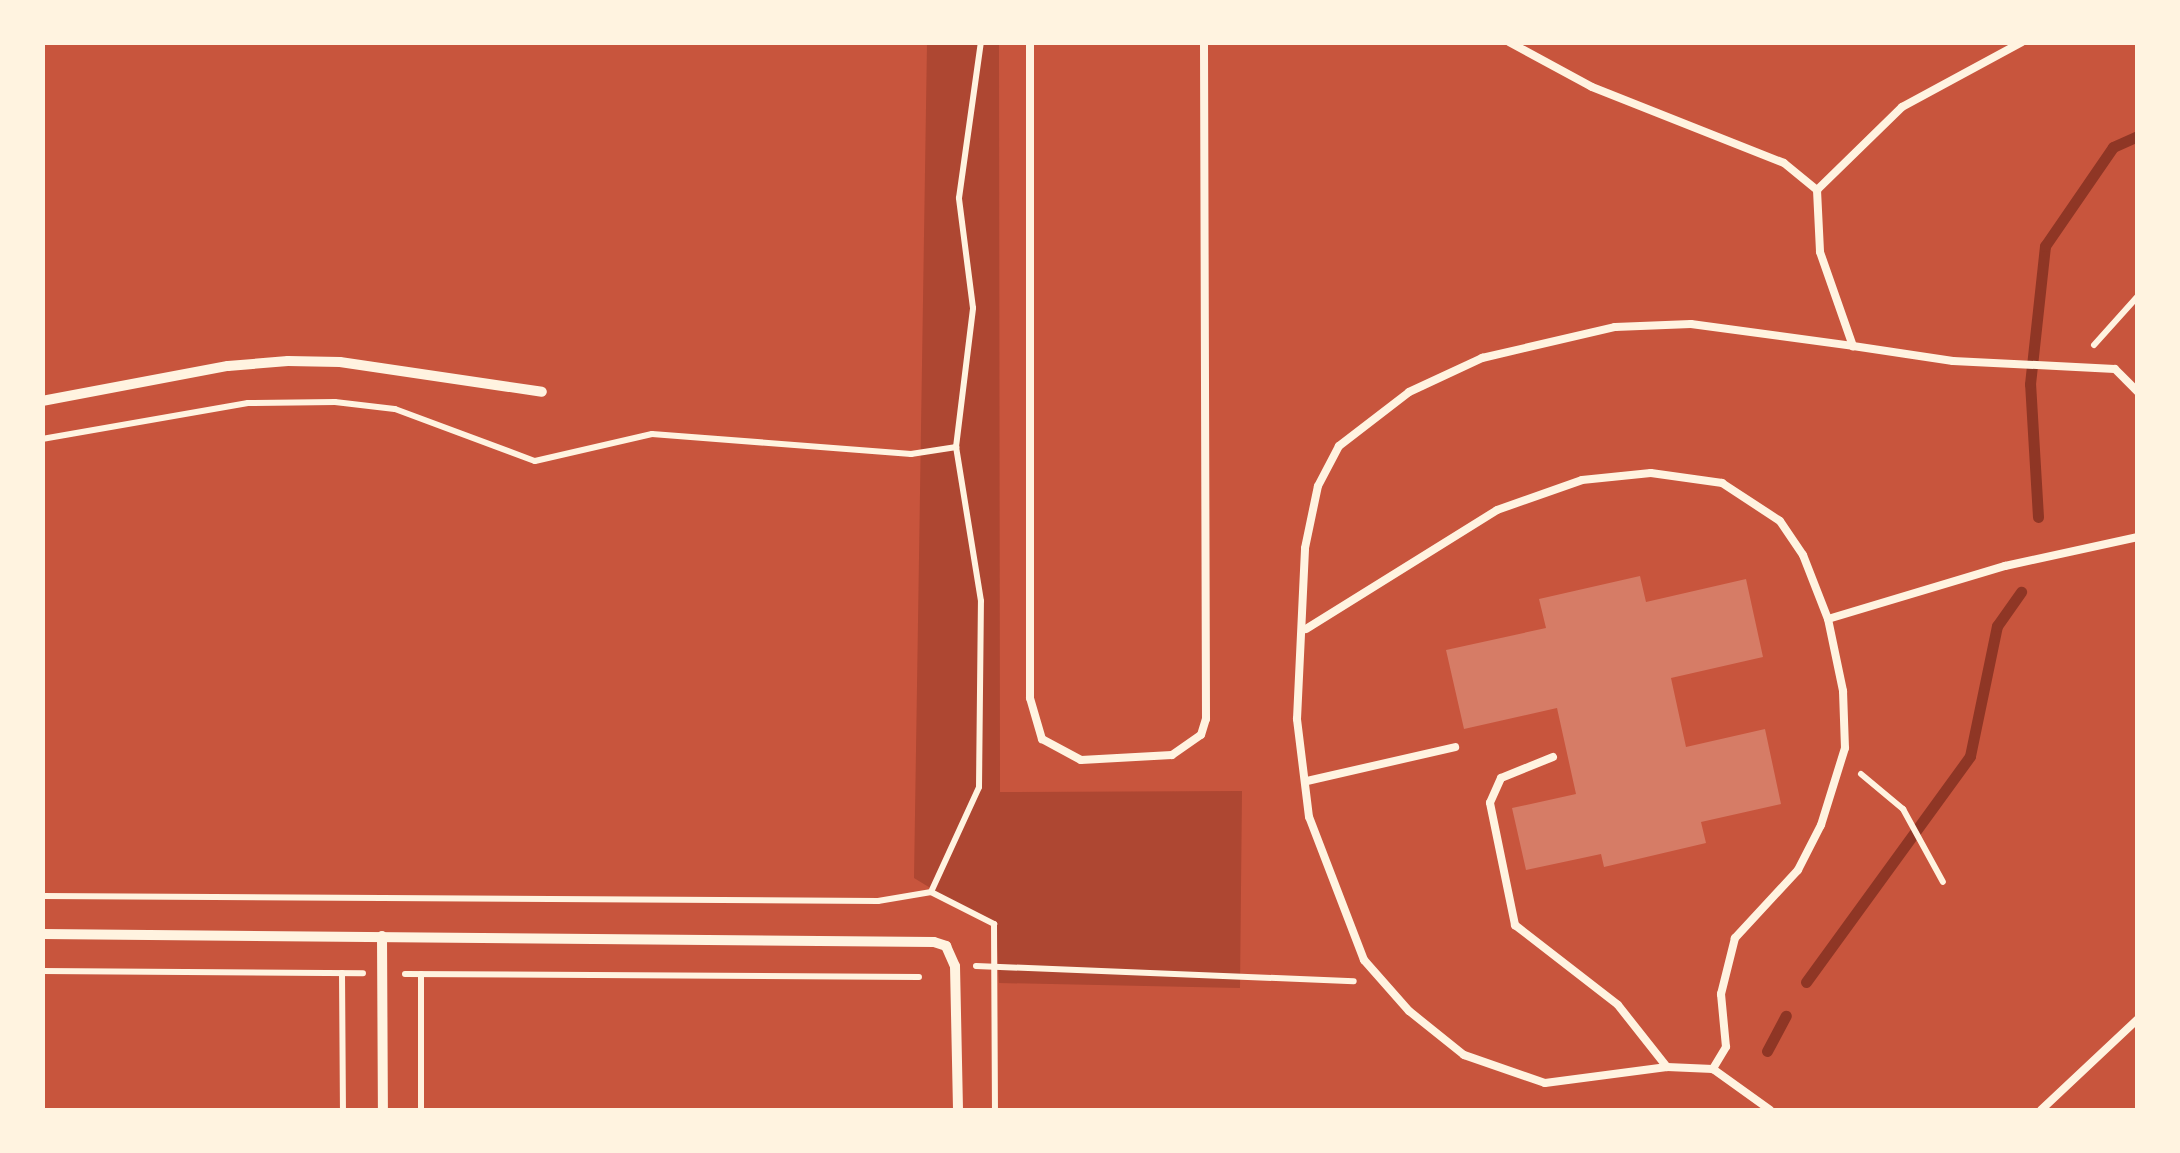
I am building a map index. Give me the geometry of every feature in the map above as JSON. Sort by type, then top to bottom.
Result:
[{"type":"street","points":[[42,401],[228,366],[288,362],[340,362],[542,392]]},
{"type":"street","points":[[42,934],[916,939],[946,946],[955,966],[958,1110]]},
{"type":"street","points":[[382,936],[383,1110]]},
{"type":"lane","points":[[1030,42],[1030,698],[1042,739],[1081,760],[1172,755],[1200,735],[1206,719],[1204,42]]},
{"type":"lane","points":[[1510,42],[1592,87],[1784,163],[1817,190],[1820,252],[1853,346]]},
{"type":"lane","points":[[1817,190],[1902,107],[2022,42]]},
{"type":"lane","points":[[1770,1110],[1713,1069],[1667,1067],[1545,1083],[1464,1055],[1364,960],[1326,870],[1309,817],[1297,719],[1306,630],[1305,548],[1318,486],[1339,446],[1408,392],[1528,344],[1615,327],[1691,324],[2003,362],[2116,369],[2138,392]]},
{"type":"lane","points":[[1306,630],[1498,510],[1582,480],[1652,473],[1722,483],[1753,499],[1780,521],[1803,555],[1828,620],[1843,691],[1842,762],[1798,870],[1735,938],[1720,994],[1726,1046],[1713,1069]]},
{"type":"lane","points":[[1828,620],[2005,566],[2138,537]]},
{"type":"lane","points":[[1307,781],[1455,748]]},
{"type":"lane","points":[[1554,756],[1500,778],[1490,803],[1515,925],[1618,1006],[1667,1067]]},
{"type":"lane","points":[[2041,1110],[2138,1020]]},
{"type":"path","points":[[931,892],[979,787],[981,601],[956,447],[973,308],[959,198],[981,42]]},
{"type":"path","points":[[2077,365],[2138,296]]},
{"type":"path","points":[[42,439],[248,403],[335,402],[395,409],[535,460],[652,434],[911,454],[956,447]]},
{"type":"path","points":[[1842,762],[1902,809],[1944,882]]},
{"type":"path","points":[[42,896],[878,902],[931,892],[994,924],[995,1110]]},
{"type":"path","points":[[955,966],[1384,982]]},
{"type":"path","points":[[42,971],[919,977]]},
{"type":"path","points":[[342,973],[343,1110]]},
{"type":"path","points":[[421,974],[421,1110]]},
{"type":"shaded area","points":[[927,43],[999,43],[1000,792],[1242,791],[1240,988],[999,983],[996,928],[914,878]]},
{"type":"building","points":[[1640,576],[1646,602],[1746,579],[1763,657],[1671,678],[1686,747],[1765,729],[1781,804],[1701,822],[1706,843],[1604,867],[1601,854],[1526,870],[1512,808],[1576,794],[1557,708],[1464,729],[1446,650],[1546,628],[1539,599]]},
{"type":"waterway","points":[[2038,517],[2030,384],[2045,246],[2113,147],[2138,136]]},
{"type":"waterway","points":[[1806,982],[1970,756],[1997,626],[2021,592]]},
{"type":"waterway","points":[[1767,1051],[1786,1016]]}]
